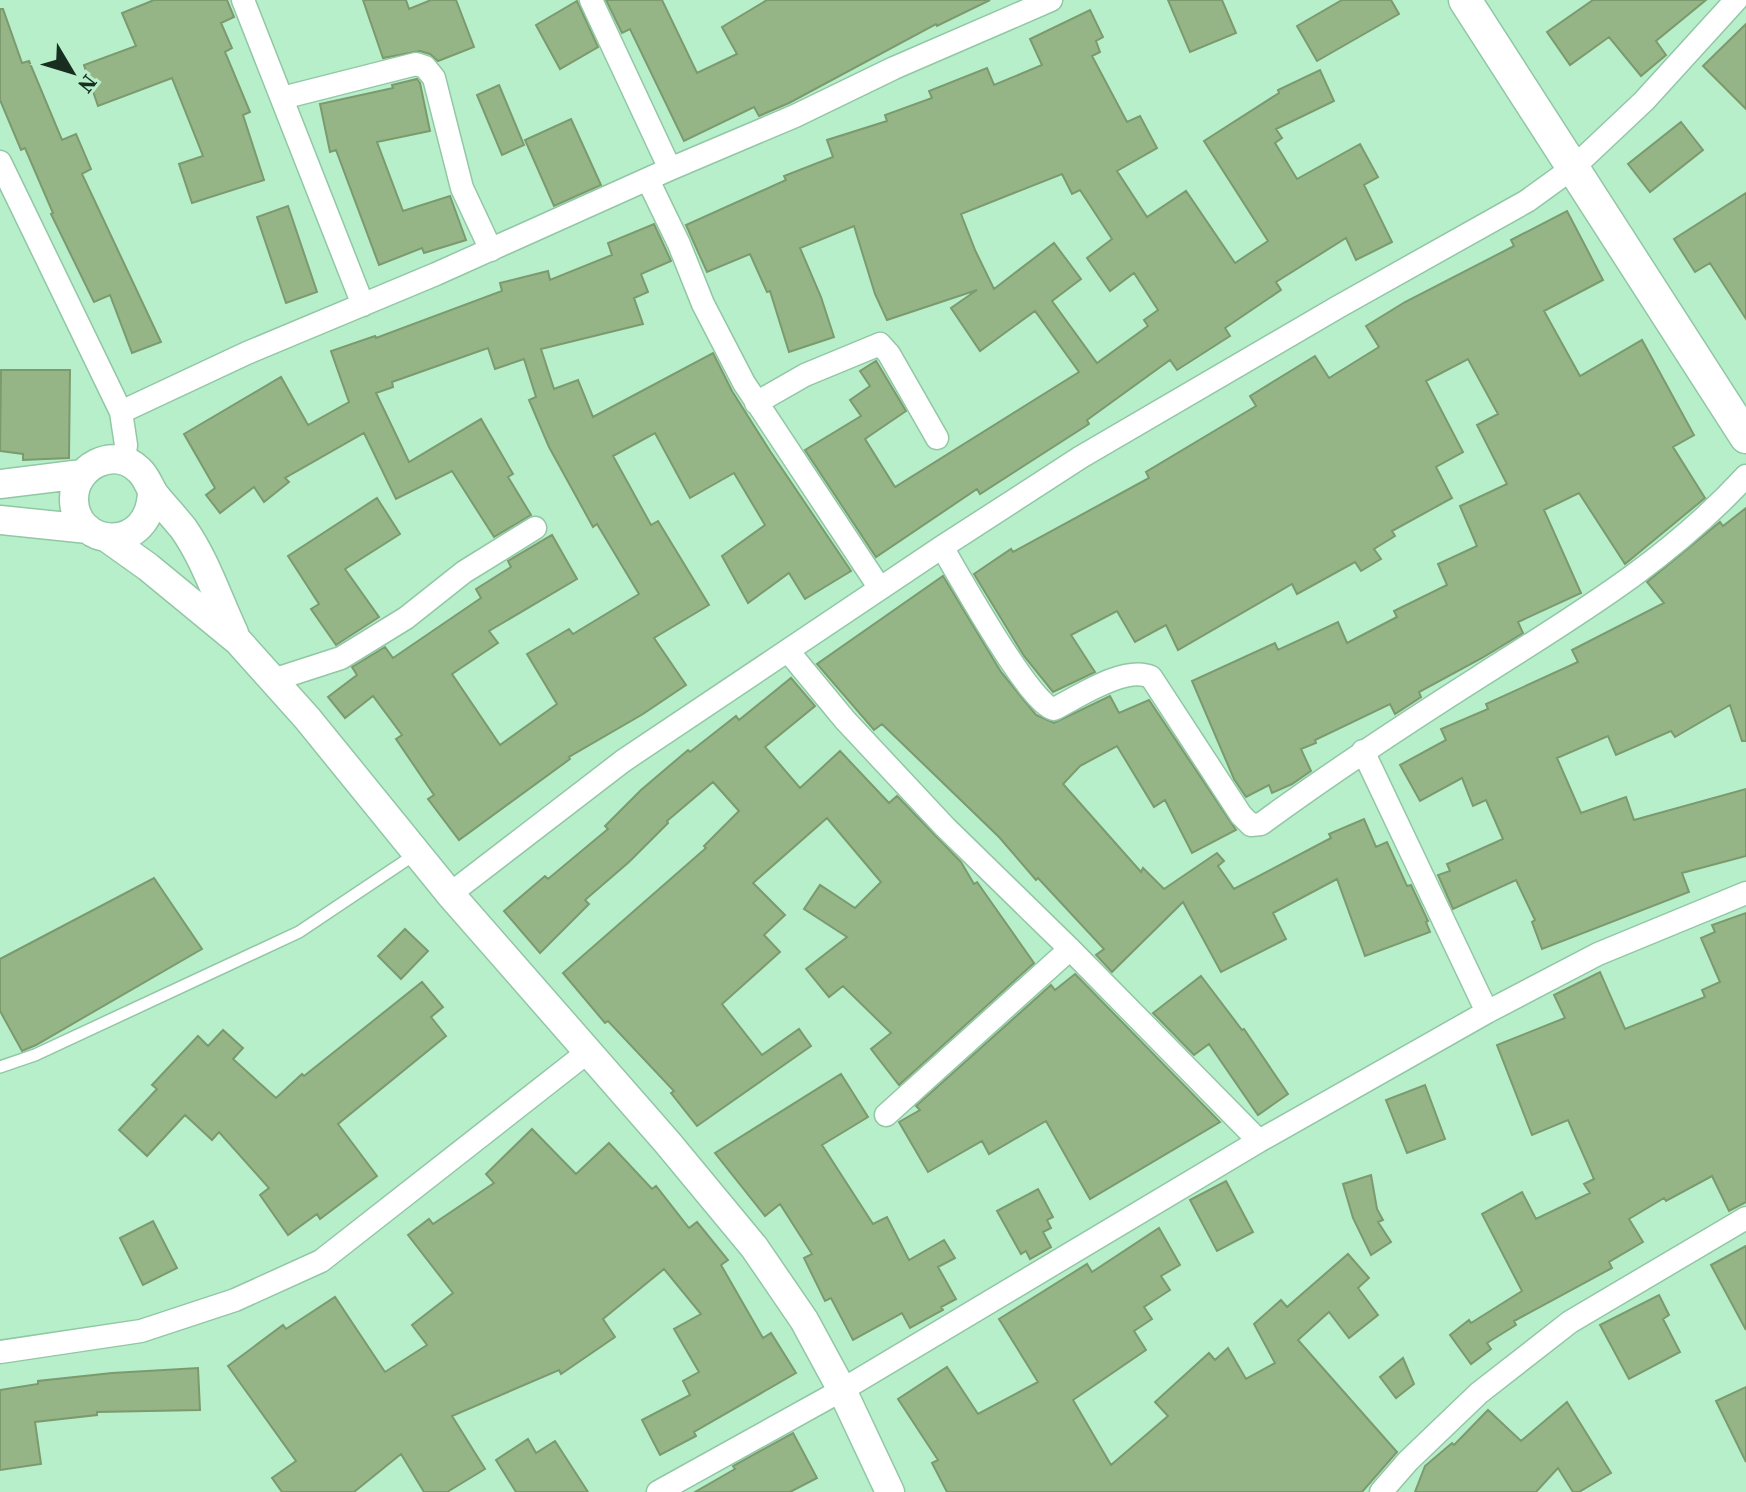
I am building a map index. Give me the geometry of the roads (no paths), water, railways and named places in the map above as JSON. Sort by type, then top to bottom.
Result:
[{"type":"main road","points":[[1465,0],[1746,437]]},
{"type":"street","points":[[243,0],[363,305]]},
{"type":"street","points":[[591,0],[670,169]]},
{"type":"street","points":[[121,412],[247,353],[491,250],[1051,0]]},
{"type":"street","points":[[450,894],[623,761],[879,587],[1081,457],[1527,201],[1574,167],[1644,101],[1736,0]]},
{"type":"street","points":[[282,98],[416,64],[425,67],[434,78],[462,188],[491,250]]},
{"type":"street","points":[[0,162],[121,412],[126,445],[124,460]]},
{"type":"street","points":[[648,180],[703,304],[756,403],[879,587]]},
{"type":"street","points":[[756,403],[805,375],[880,344],[889,354],[937,438]]},
{"type":"street","points":[[238,641],[184,530],[137,467],[124,460],[108,459],[94,464],[82,474],[75,487],[74,502],[78,517],[148,567],[238,641],[450,894],[589,1051],[754,1247],[804,1320],[842,1390],[890,1492]]},
{"type":"street","points":[[0,484],[82,474]]},
{"type":"street","points":[[942,547],[1004,651],[1043,705],[1054,709],[1117,678],[1141,672],[1151,677],[1241,815],[1251,825],[1261,824],[1363,751],[1648,567],[1713,512],[1746,476]]},
{"type":"street","points":[[0,520],[121,537],[135,531],[146,520],[152,506],[152,491]]},
{"type":"street","points":[[273,680],[341,658],[406,618],[464,572],[535,528]]},
{"type":"street","points":[[788,651],[845,720],[945,827],[1259,1141]]},
{"type":"street","points":[[1363,751],[1487,1012]]},
{"type":"street","points":[[658,1492],[842,1390],[1259,1141],[1487,1012],[1598,954],[1746,893]]},
{"type":"street","points":[[886,1115],[1070,949]]},
{"type":"street","points":[[0,1352],[141,1331],[235,1300],[321,1261],[589,1051]]},
{"type":"street","points":[[1381,1492],[1408,1461],[1479,1393],[1570,1322],[1746,1218]]},
{"type":"lane","points":[[0,1067],[35,1055],[299,932],[417,853]]}]
